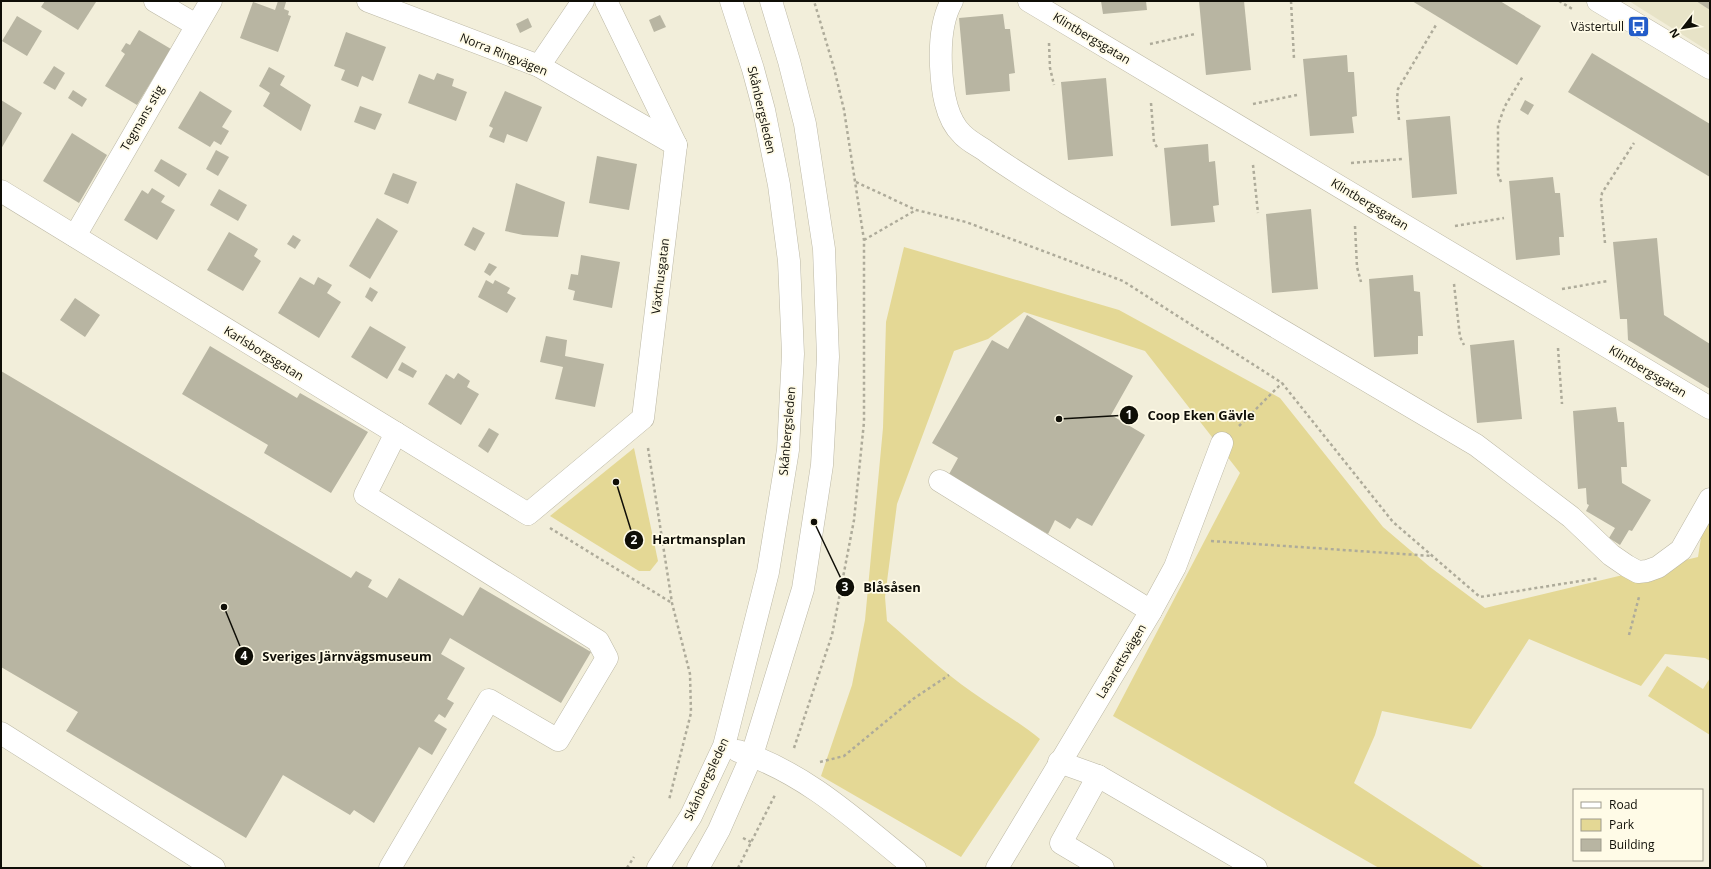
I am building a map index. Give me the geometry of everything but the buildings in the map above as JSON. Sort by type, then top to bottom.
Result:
[{"type":"street","points":[[155,1],[196,25]]},
{"type":"street","name":"Tegmans stig","points":[[75,236],[211,1]]},
{"type":"street","name":"Norra Ringvägen","points":[[368,1],[539,66],[676,145]]},
{"type":"street","points":[[539,66],[583,1]]},
{"type":"street","points":[[606,1],[676,145]]},
{"type":"street","name":"Skånbergsleden","points":[[658,868],[690,816],[724,746],[768,572],[788,450],[793,354],[789,261],[779,185],[764,110],[732,1]]},
{"type":"street","points":[[698,868],[719,830],[752,755],[804,589],[822,465],[828,357],[824,249],[806,124],[790,60],[772,1]]},
{"type":"street","points":[[952,1],[947,9],[942,34],[940,57],[942,80],[952,120],[962,134],[1002,163],[1066,203],[1476,445],[1556,505],[1622,562],[1638,572],[1647,571],[1669,561],[1682,550],[1710,499]]},
{"type":"street","name":"Klintbergsgatan","points":[[1029,1],[1710,408]]},
{"type":"street","points":[[1598,1],[1710,68]]},
{"type":"street","name":"Växthusgatan","points":[[643,418],[676,145]]},
{"type":"street","name":"Karlsborgsgatan","points":[[1,191],[528,514]]},
{"type":"street","points":[[528,514],[643,418]]},
{"type":"street","points":[[390,868],[489,700],[558,740],[607,658],[598,641],[365,495],[396,433]]},
{"type":"street","name":"Lasarettsvägen","points":[[997,868],[1059,762],[1151,611],[1175,567],[1222,443]]},
{"type":"street","points":[[940,481],[1151,611]]},
{"type":"street","points":[[1,733],[214,868]]},
{"type":"street","points":[[724,746],[752,755],[787,771],[818,790],[916,868]]},
{"type":"street","points":[[1059,762],[1098,776],[1256,868]]},
{"type":"street","points":[[1098,776],[1061,843],[1103,868]]},
{"type":"path","points":[[1291,1],[1294,59]]},
{"type":"path","points":[[1053,15],[1049,35],[1050,68],[1054,85]]},
{"type":"path","points":[[1399,120],[1397,99],[1398,89],[1436,25]]},
{"type":"path","points":[[1114,52],[1195,34]]},
{"type":"path","points":[[1501,182],[1498,174],[1498,125],[1505,106],[1523,76]]},
{"type":"path","points":[[1158,149],[1154,142],[1151,98],[1159,78]]},
{"type":"path","points":[[1252,104],[1297,96]]},
{"type":"path","points":[[1256,137],[1252,157],[1258,213]]},
{"type":"path","points":[[1605,243],[1601,200],[1602,193],[1634,143]]},
{"type":"path","points":[[1347,164],[1402,159]]},
{"type":"path","points":[[856,182],[916,210],[966,222],[1123,281],[1282,383],[1393,522],[1480,597],[1600,578]]},
{"type":"path","points":[[1358,197],[1354,223],[1356,267],[1361,282]]},
{"type":"path","points":[[864,240],[916,210]]},
{"type":"path","points":[[1416,232],[1504,218]]},
{"type":"path","points":[[1460,258],[1454,285],[1460,336],[1464,345]]},
{"type":"path","points":[[1562,289],[1608,281]]},
{"type":"path","points":[[1558,317],[1558,344],[1562,404]]},
{"type":"path","points":[[1222,443],[1282,383]]},
{"type":"path","points":[[643,418],[672,603],[690,674],[691,713],[667,805]]},
{"type":"path","points":[[528,514],[672,603]]},
{"type":"path","points":[[1205,540],[1432,556]]},
{"type":"path","points":[[1629,635],[1647,571]]},
{"type":"path","points":[[787,771],[844,756],[913,700],[949,675]]},
{"type":"path","points":[[627,868],[635,855]]},
{"type":"shaded area","points":[[1629,1],[1710,1],[1710,52]]},
{"type":"green space","points":[[904,247],[1119,310],[1280,398],[1383,527],[1430,567],[1485,608],[1698,557],[1703,525],[1710,514],[1710,661],[1705,658],[1665,654],[1641,686],[1529,639],[1471,729],[1382,711],[1375,735],[1354,783],[1483,867],[1379,868],[1113,716],[1240,473],[1145,351],[1024,312],[988,339],[954,351],[897,504],[885,597],[887,621],[939,667],[961,684],[1040,739],[961,857],[821,776],[852,685],[865,620],[883,428],[886,322]]},
{"type":"green space","points":[[634,448],[658,561],[650,571],[639,571],[550,516]]},
{"type":"green space","points":[[1667,666],[1703,689],[1710,678],[1710,735],[1648,696]]},
{"type":"place","name":"Västertull","points":[[1639,26]]},
{"type":"place","name":"Coop Eken Gävle","points":[[1059,419]]},
{"type":"place","name":"Hartmansplan","points":[[616,482]]},
{"type":"place","name":"Blåsåsen","points":[[814,522]]},
{"type":"place","name":"Sveriges Järnvägsmuseum","points":[[224,607]]}]
